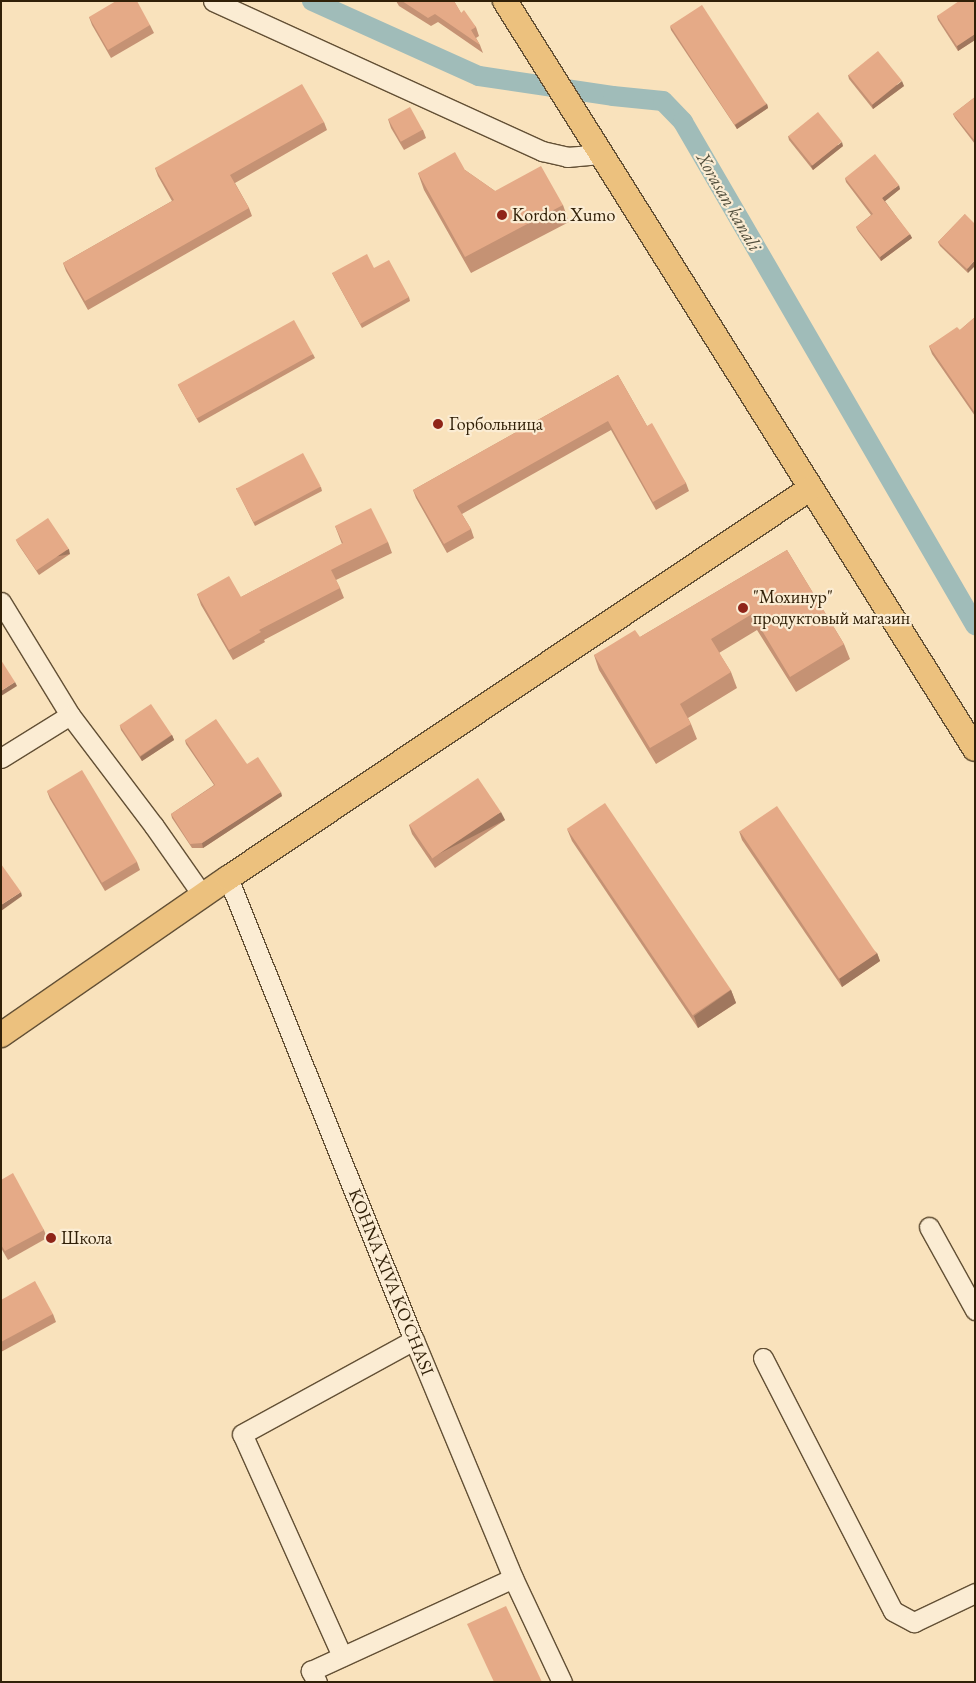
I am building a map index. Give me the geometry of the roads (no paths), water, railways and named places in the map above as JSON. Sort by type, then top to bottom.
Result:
[{"type":"main road","points":[[504,1],[975,749]]},
{"type":"main road","points":[[1,1035],[228,878],[811,488]]},
{"type":"street","points":[[213,1],[542,151],[567,157],[600,154]]},
{"type":"street","points":[[1,602],[70,715],[154,826],[203,896]]},
{"type":"street","points":[[1,758],[70,715]]},
{"type":"street","name":"KOHNA XIVA KO'CHASI","points":[[228,878],[414,1340],[514,1578],[562,1682]]},
{"type":"street","points":[[929,1227],[975,1310]]},
{"type":"street","points":[[342,1656],[242,1434],[414,1340]]},
{"type":"street","points":[[763,1358],[893,1611],[914,1622],[975,1593]]},
{"type":"street","points":[[317,1682],[311,1670],[514,1578]]},
{"type":"waterway","name":"Xorasan kanali","points":[[312,1],[479,76],[613,96],[663,101],[683,122],[975,625]]},
{"type":"place","name":"Kordon Xumo","points":[[502,215]]},
{"type":"place","name":"Горбольница","points":[[438,424]]},
{"type":"place","name":"\"Мохинур\" продуктовый магазин","points":[[743,608]]},
{"type":"place","name":"Школа","points":[[51,1238]]}]
